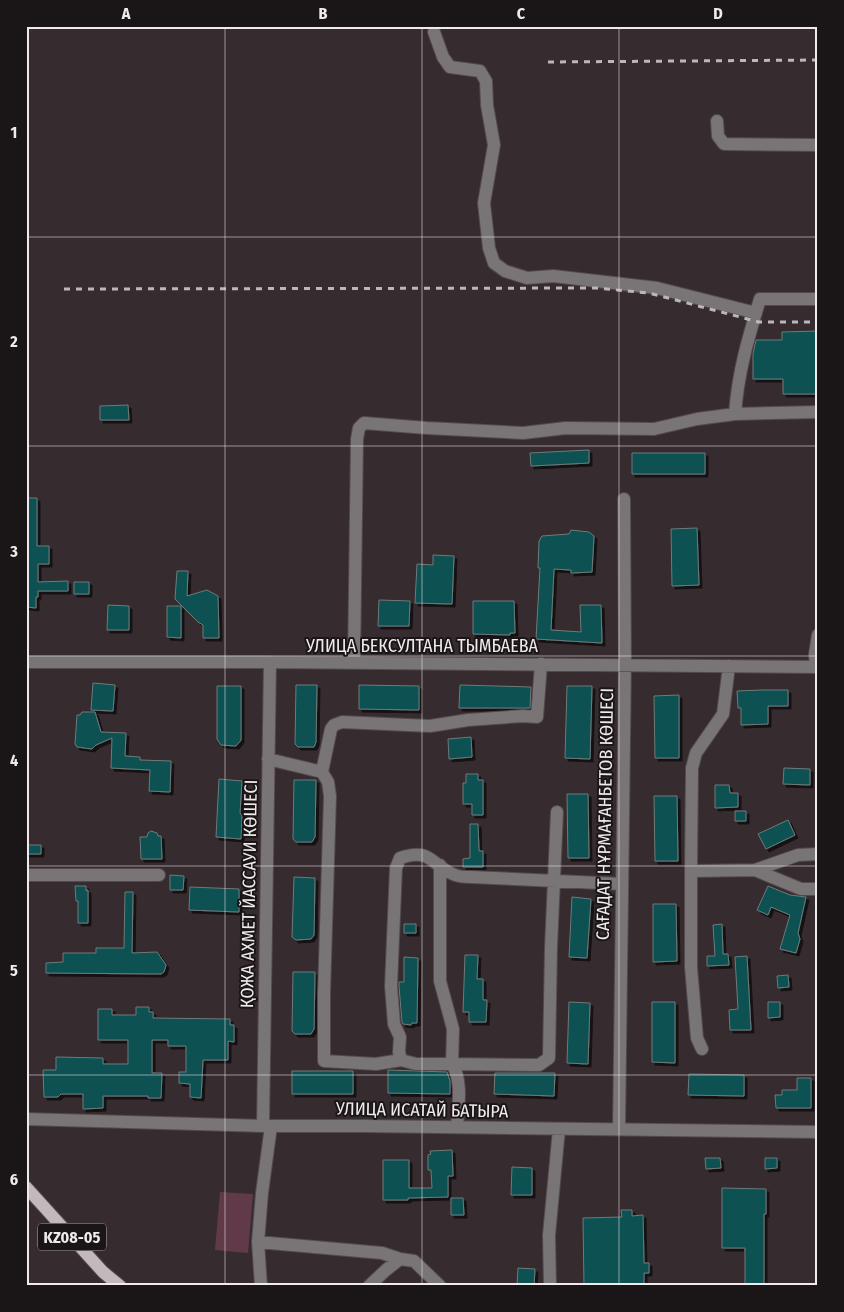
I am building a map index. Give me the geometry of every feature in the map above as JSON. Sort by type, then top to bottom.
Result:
[{"type":"main road","name":"KZ08-05","points":[[26,1187],[103,1272],[120,1286]]},
{"type":"street","points":[[434,32],[443,57],[450,67],[480,71],[486,81],[487,105],[494,145],[484,203],[489,248],[494,263],[505,271],[527,278],[553,276],[657,288],[756,313]]},
{"type":"street","points":[[717,121],[718,136],[724,144],[818,145]]},
{"type":"street","points":[[735,414],[737,388],[743,356],[760,299],[818,299]]},
{"type":"street","points":[[354,664],[357,439],[359,428],[364,422],[427,428],[523,433],[566,428],[654,429],[697,419],[735,414],[818,412]]},
{"type":"street","name":"САҒАДАТ НҰРМАҒАНБЕТОВ КӨШЕСІ","points":[[619,1129],[625,664],[624,499]]},
{"type":"street","points":[[817,667],[815,654],[818,635]]},
{"type":"street","name":"УЛИЦА БЕКСУЛТАНА ТЫМБАЕВА","points":[[26,662],[625,664],[817,667]]},
{"type":"street","name":"ҚОЖА АХМЕТ ЙАССАУИ КӨШЕСІ","points":[[262,1286],[258,1242],[267,1126],[270,662]]},
{"type":"street","points":[[322,772],[331,730],[342,722],[430,726],[468,720],[523,716],[537,717],[541,664]]},
{"type":"street","points":[[702,1049],[697,1038],[691,967],[690,815],[692,768],[696,753],[723,714],[729,666]]},
{"type":"street","points":[[268,759],[322,772],[328,782],[330,796],[324,994],[324,1061],[376,1064],[401,1060],[416,1064],[539,1066],[549,1058],[551,947],[557,812]]},
{"type":"street","points":[[401,1060],[399,1052],[400,1037],[394,1024],[392,986],[396,868],[400,858],[419,854],[431,857],[455,875],[500,879],[622,884]]},
{"type":"street","points":[[691,871],[755,870],[798,855],[818,854]]},
{"type":"street","points":[[440,865],[440,981],[453,1029],[452,1064],[457,1071],[459,1093],[457,1128]]},
{"type":"street","points":[[755,870],[801,889],[818,889]]},
{"type":"street","points":[[26,875],[159,876]]},
{"type":"street","name":"УЛИЦА ИСАТАЙ БАТЫРА","points":[[26,1120],[53,1119],[267,1126],[818,1132]]},
{"type":"street","points":[[550,1286],[549,1235],[559,1129]]},
{"type":"street","points":[[258,1242],[382,1253],[400,1260],[414,1261],[440,1286]]},
{"type":"street","points":[[370,1286],[386,1270],[400,1260]]},
{"type":"shaded area","points":[[220,1192],[253,1194],[248,1253],[215,1250]]},
{"type":"building","points":[[818,331],[818,394],[783,394],[783,379],[753,379],[753,354],[756,340],[782,340],[782,332]]},
{"type":"building","points":[[128,405],[129,420],[100,420],[100,406]]},
{"type":"building","points":[[589,450],[589,463],[531,466],[530,453]]},
{"type":"building","points":[[632,453],[705,453],[705,474],[632,474]]},
{"type":"building","points":[[26,498],[37,498],[37,546],[49,546],[49,564],[38,564],[38,582],[68,581],[68,591],[38,591],[36,608],[26,607]]},
{"type":"building","points":[[697,528],[699,585],[672,586],[671,529]]},
{"type":"building","points":[[571,530],[589,532],[594,536],[592,572],[571,573],[571,570],[554,569],[551,630],[581,632],[580,605],[601,605],[602,643],[536,639],[540,568],[538,568],[539,541],[542,536],[569,534]]},
{"type":"building","points":[[433,555],[454,556],[452,604],[415,603],[417,564],[433,565]]},
{"type":"building","points":[[177,571],[188,571],[187,596],[207,590],[218,596],[219,638],[203,638],[203,625],[175,599]]},
{"type":"building","points":[[74,582],[89,582],[89,594],[74,594]]},
{"type":"building","points":[[379,600],[410,601],[409,626],[378,626]]},
{"type":"building","points":[[473,601],[514,601],[515,633],[510,633],[510,635],[473,634]]},
{"type":"building","points":[[108,605],[129,606],[129,630],[107,630]]},
{"type":"building","points":[[167,606],[181,606],[181,638],[167,637]]},
{"type":"building","points":[[93,683],[115,685],[113,711],[91,710]]},
{"type":"building","points":[[296,685],[317,685],[316,742],[314,747],[298,747],[295,744]]},
{"type":"building","points":[[359,685],[419,686],[419,710],[359,709]]},
{"type":"building","points":[[460,685],[531,687],[530,708],[459,708]]},
{"type":"building","points":[[217,686],[241,686],[241,740],[236,746],[221,745],[217,739]]},
{"type":"building","points":[[567,686],[592,686],[590,759],[565,758]]},
{"type":"building","points":[[788,690],[788,706],[768,706],[768,724],[741,725],[741,708],[738,708],[737,691]]},
{"type":"building","points":[[679,695],[679,758],[655,758],[654,696]]},
{"type":"building","points":[[82,712],[95,712],[101,732],[126,733],[125,756],[140,757],[140,760],[171,761],[170,792],[149,791],[150,770],[111,768],[112,738],[96,745],[92,749],[77,747],[75,744],[77,715],[80,715]]},
{"type":"building","points":[[471,737],[472,757],[449,759],[448,739]]},
{"type":"building","points":[[784,768],[810,769],[810,785],[783,784]]},
{"type":"building","points":[[466,774],[478,774],[478,780],[483,780],[483,815],[472,815],[472,804],[463,804],[463,783],[466,783]]},
{"type":"building","points":[[219,779],[242,781],[241,839],[216,837]]},
{"type":"building","points":[[294,780],[316,780],[315,837],[312,842],[296,842],[293,839]]},
{"type":"building","points":[[715,785],[729,785],[730,793],[738,793],[738,807],[715,808]]},
{"type":"building","points":[[567,794],[588,794],[589,858],[568,858]]},
{"type":"building","points":[[654,796],[677,796],[678,861],[655,861]]},
{"type":"building","points":[[735,811],[746,811],[746,821],[735,821]]},
{"type":"building","points":[[788,820],[795,835],[766,849],[758,834]]},
{"type":"building","points":[[470,824],[478,824],[479,851],[483,851],[483,867],[463,867],[463,859],[470,858]]},
{"type":"building","points":[[151,831],[161,836],[162,859],[141,859],[140,837],[147,837]]},
{"type":"building","points":[[26,845],[41,845],[41,854],[26,854]]},
{"type":"building","points":[[170,875],[184,876],[183,890],[170,890]]},
{"type":"building","points":[[294,877],[315,878],[314,935],[311,939],[296,940],[292,937]]},
{"type":"building","points":[[75,886],[86,886],[86,891],[88,890],[88,923],[78,923],[78,901],[76,901]]},
{"type":"building","points":[[768,886],[790,895],[806,897],[798,933],[800,939],[796,953],[780,949],[790,915],[771,907],[768,915],[757,910]]},
{"type":"building","points":[[190,887],[239,889],[239,912],[189,910]]},
{"type":"building","points":[[125,892],[133,892],[132,953],[157,952],[166,965],[164,972],[161,974],[46,973],[46,963],[63,962],[63,953],[96,953],[96,948],[124,948]]},
{"type":"building","points":[[572,897],[591,899],[587,958],[569,957]]},
{"type":"building","points":[[653,904],[676,904],[677,961],[653,962]]},
{"type":"building","points":[[404,924],[416,924],[416,933],[404,933]]},
{"type":"building","points":[[722,924],[723,954],[728,954],[729,965],[707,966],[707,956],[715,956],[713,925]]},
{"type":"building","points":[[465,955],[478,955],[477,979],[483,979],[483,1000],[487,1000],[486,1022],[469,1022],[469,1012],[463,1012]]},
{"type":"building","points":[[747,956],[751,1030],[730,1030],[729,1010],[738,1009],[735,957]]},
{"type":"building","points":[[404,957],[418,958],[417,1023],[412,1023],[411,1025],[403,1024],[402,1022],[399,982],[404,982]]},
{"type":"building","points":[[293,972],[315,972],[314,1029],[311,1034],[295,1034],[292,1031]]},
{"type":"building","points":[[788,975],[789,987],[778,988],[777,976]]},
{"type":"building","points":[[569,1002],[590,1003],[588,1064],[567,1063]]},
{"type":"building","points":[[652,1002],[675,1002],[675,1063],[652,1062]]},
{"type":"building","points":[[768,1002],[780,1002],[780,1017],[768,1018]]},
{"type":"building","points":[[136,1007],[149,1007],[149,1012],[153,1012],[153,1018],[230,1019],[230,1025],[234,1025],[234,1042],[228,1041],[228,1060],[203,1060],[201,1098],[190,1097],[190,1084],[179,1083],[179,1072],[186,1072],[186,1046],[168,1046],[168,1040],[152,1040],[152,1073],[162,1073],[161,1098],[148,1098],[148,1096],[103,1096],[103,1108],[83,1109],[83,1094],[61,1094],[58,1097],[44,1097],[43,1070],[56,1070],[56,1057],[103,1058],[103,1064],[128,1064],[128,1040],[98,1040],[98,1009],[112,1009],[112,1015],[136,1015]]},
{"type":"building","points":[[388,1070],[447,1072],[450,1081],[450,1094],[388,1093]]},
{"type":"building","points":[[292,1071],[353,1071],[353,1094],[292,1094]]},
{"type":"building","points":[[495,1073],[555,1073],[554,1096],[494,1094]]},
{"type":"building","points":[[689,1074],[744,1075],[744,1096],[688,1095]]},
{"type":"building","points":[[797,1078],[811,1078],[811,1108],[776,1108],[775,1095],[782,1095],[782,1090],[797,1090]]},
{"type":"building","points":[[452,1150],[453,1176],[448,1176],[448,1197],[383,1200],[383,1160],[409,1160],[409,1188],[432,1188],[431,1170],[428,1170],[428,1155],[431,1154],[430,1151]]},
{"type":"building","points":[[705,1158],[720,1158],[721,1168],[706,1169]]},
{"type":"building","points":[[765,1158],[777,1158],[777,1168],[765,1169]]},
{"type":"building","points":[[512,1167],[532,1168],[532,1195],[511,1195]]},
{"type":"building","points":[[722,1188],[766,1189],[764,1286],[745,1286],[745,1248],[722,1248]]},
{"type":"building","points":[[451,1198],[463,1198],[464,1215],[451,1215]]},
{"type":"building","points":[[621,1210],[632,1210],[632,1216],[643,1215],[644,1263],[649,1263],[649,1273],[644,1273],[644,1286],[584,1286],[583,1218],[622,1217]]},
{"type":"building","points":[[518,1268],[535,1269],[534,1286],[517,1286]]},
{"type":"railway","points":[[548,62],[818,60]]},
{"type":"railway","points":[[64,289],[596,288],[649,293],[759,322],[818,322]]}]
